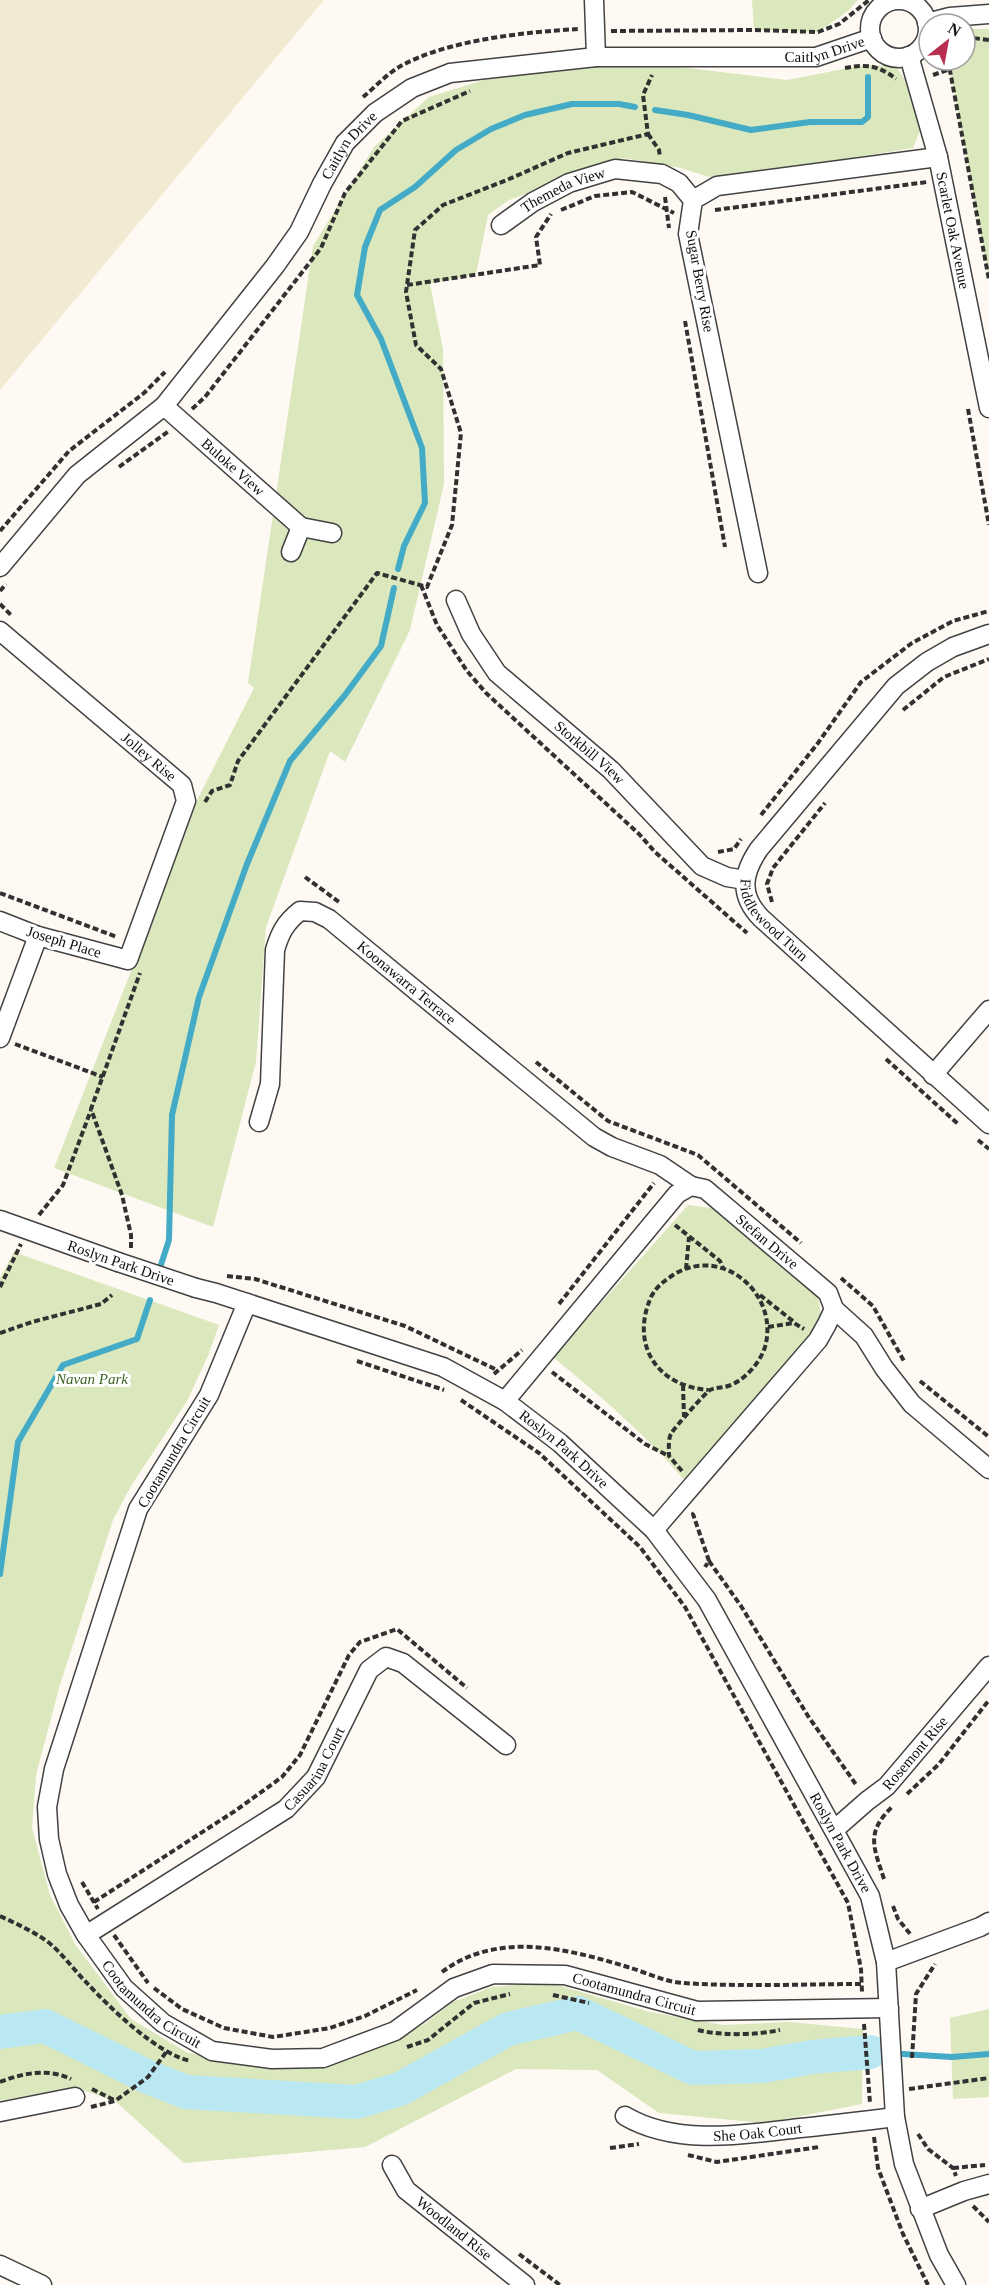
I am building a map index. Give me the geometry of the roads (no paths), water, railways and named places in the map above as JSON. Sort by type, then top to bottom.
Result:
[{"type":"street","points":[[594,0],[596,57]]},
{"type":"street","points":[[917,50],[909,56],[898,58],[880,51],[872,38],[870,24],[873,15],[888,2],[898,0],[908,2],[921,12]]},
{"type":"street","name":"Caitlyn Drive","points":[[4,575],[77,475],[164,406],[299,232],[345,143],[375,113],[412,88],[450,73],[596,57],[656,68],[816,57],[872,38]]},
{"type":"street","name":"Scarlet Oak Avenue","points":[[909,56],[938,157],[989,408]]},
{"type":"street","points":[[692,206],[717,186],[938,157]]},
{"type":"street","name":"Themeda View","points":[[501,225],[533,202],[569,183],[615,170],[662,174],[679,183],[692,206]]},
{"type":"street","name":"Sugar Berry Rise","points":[[692,206],[688,234],[758,573]]},
{"type":"street","name":"Buloke View","points":[[164,406],[301,527],[332,534]]},
{"type":"street","points":[[291,552],[301,527]]},
{"type":"street","name":"Storkbill View","points":[[456,600],[471,634],[497,673],[611,770],[702,866],[727,877],[745,880]]},
{"type":"street","name":"Jolley Rise","points":[[0,631],[182,785],[186,801],[134,958]]},
{"type":"street","name":"Fiddlewood Turn","points":[[989,634],[953,647],[927,662],[896,686],[766,840],[751,861],[745,880],[747,899],[752,909],[989,1124]]},
{"type":"street","name":"Koonawarra Terrace","points":[[259,1122],[270,1084],[275,950],[281,931],[288,921],[300,912],[315,912],[329,919],[594,1137],[612,1147],[647,1159],[691,1186]]},
{"type":"street","name":"Joseph Place","points":[[0,921],[38,936],[134,958]]},
{"type":"street","points":[[5,1040],[38,936]]},
{"type":"street","points":[[933,1074],[989,1010]]},
{"type":"street","points":[[505,1401],[540,1362],[677,1194],[691,1186]]},
{"type":"street","name":"Stefan Drive","points":[[691,1186],[705,1189],[828,1293],[834,1309]]},
{"type":"street","name":"Roslyn Park Drive","points":[[0,1220],[25,1235],[118,1262],[443,1367],[505,1401],[560,1443],[654,1530],[707,1600],[871,1898],[886,1962],[893,2067],[902,2089],[895,2117],[904,2164],[939,2255],[956,2285]]},
{"type":"street","name":"Cootamundra Circuit","points":[[247,1303],[209,1395],[138,1509],[54,1769],[47,1807],[49,1839],[57,1874],[69,1905],[86,1935],[124,1988],[163,2023],[212,2051],[272,2059],[322,2058],[395,2031],[454,1988],[493,1974],[565,1975],[697,2010],[863,2016],[889,2008]]},
{"type":"street","points":[[654,1530],[818,1340],[834,1309],[864,1336],[884,1368],[912,1404],[989,1469]]},
{"type":"street","name":"Casuarina Court","points":[[86,1935],[286,1809],[316,1777],[369,1670],[386,1657],[403,1663],[506,1745]]},
{"type":"street","name":"Rosemont Rise","points":[[834,1830],[887,1786],[989,1666]]},
{"type":"street","points":[[886,1962],[989,1922]]},
{"type":"street","points":[[0,2112],[75,2097]]},
{"type":"street","name":"She Oak Court","points":[[625,2116],[642,2126],[662,2130],[699,2135],[738,2136],[895,2117]]},
{"type":"street","name":"Woodland Rise","points":[[392,2165],[406,2190],[525,2285]]},
{"type":"street","points":[[920,2209],[963,2191],[989,2184]]},
{"type":"street","points":[[0,2265],[42,2285]]},
{"type":"waterway","points":[[870,12],[870,22]]},
{"type":"waterway","points":[[655,110],[688,115],[751,130],[810,122],[862,122],[868,117],[868,77]]},
{"type":"waterway","points":[[398,569],[404,546],[425,503],[422,448],[381,339],[357,295],[365,247],[380,210],[415,187],[456,150],[491,129],[525,115],[572,104],[619,104],[635,107]]},
{"type":"waterway","points":[[158,1274],[169,1240],[172,1115],[199,997],[247,864],[290,761],[345,695],[381,646],[394,588]]},
{"type":"waterway","points":[[0,1574],[18,1442],[63,1365],[137,1339],[150,1300]]},
{"type":"waterway","points":[[0,2032],[45,2026],[148,2077],[186,2092],[356,2102],[400,2089],[508,2029],[578,2013],[693,2068],[762,2066],[812,2057],[870,2052]]},
{"type":"waterway","points":[[870,2052],[952,2057],[989,2054]]},
{"type":"park label","name":"Navan Park","points":[[92,1379]]}]
